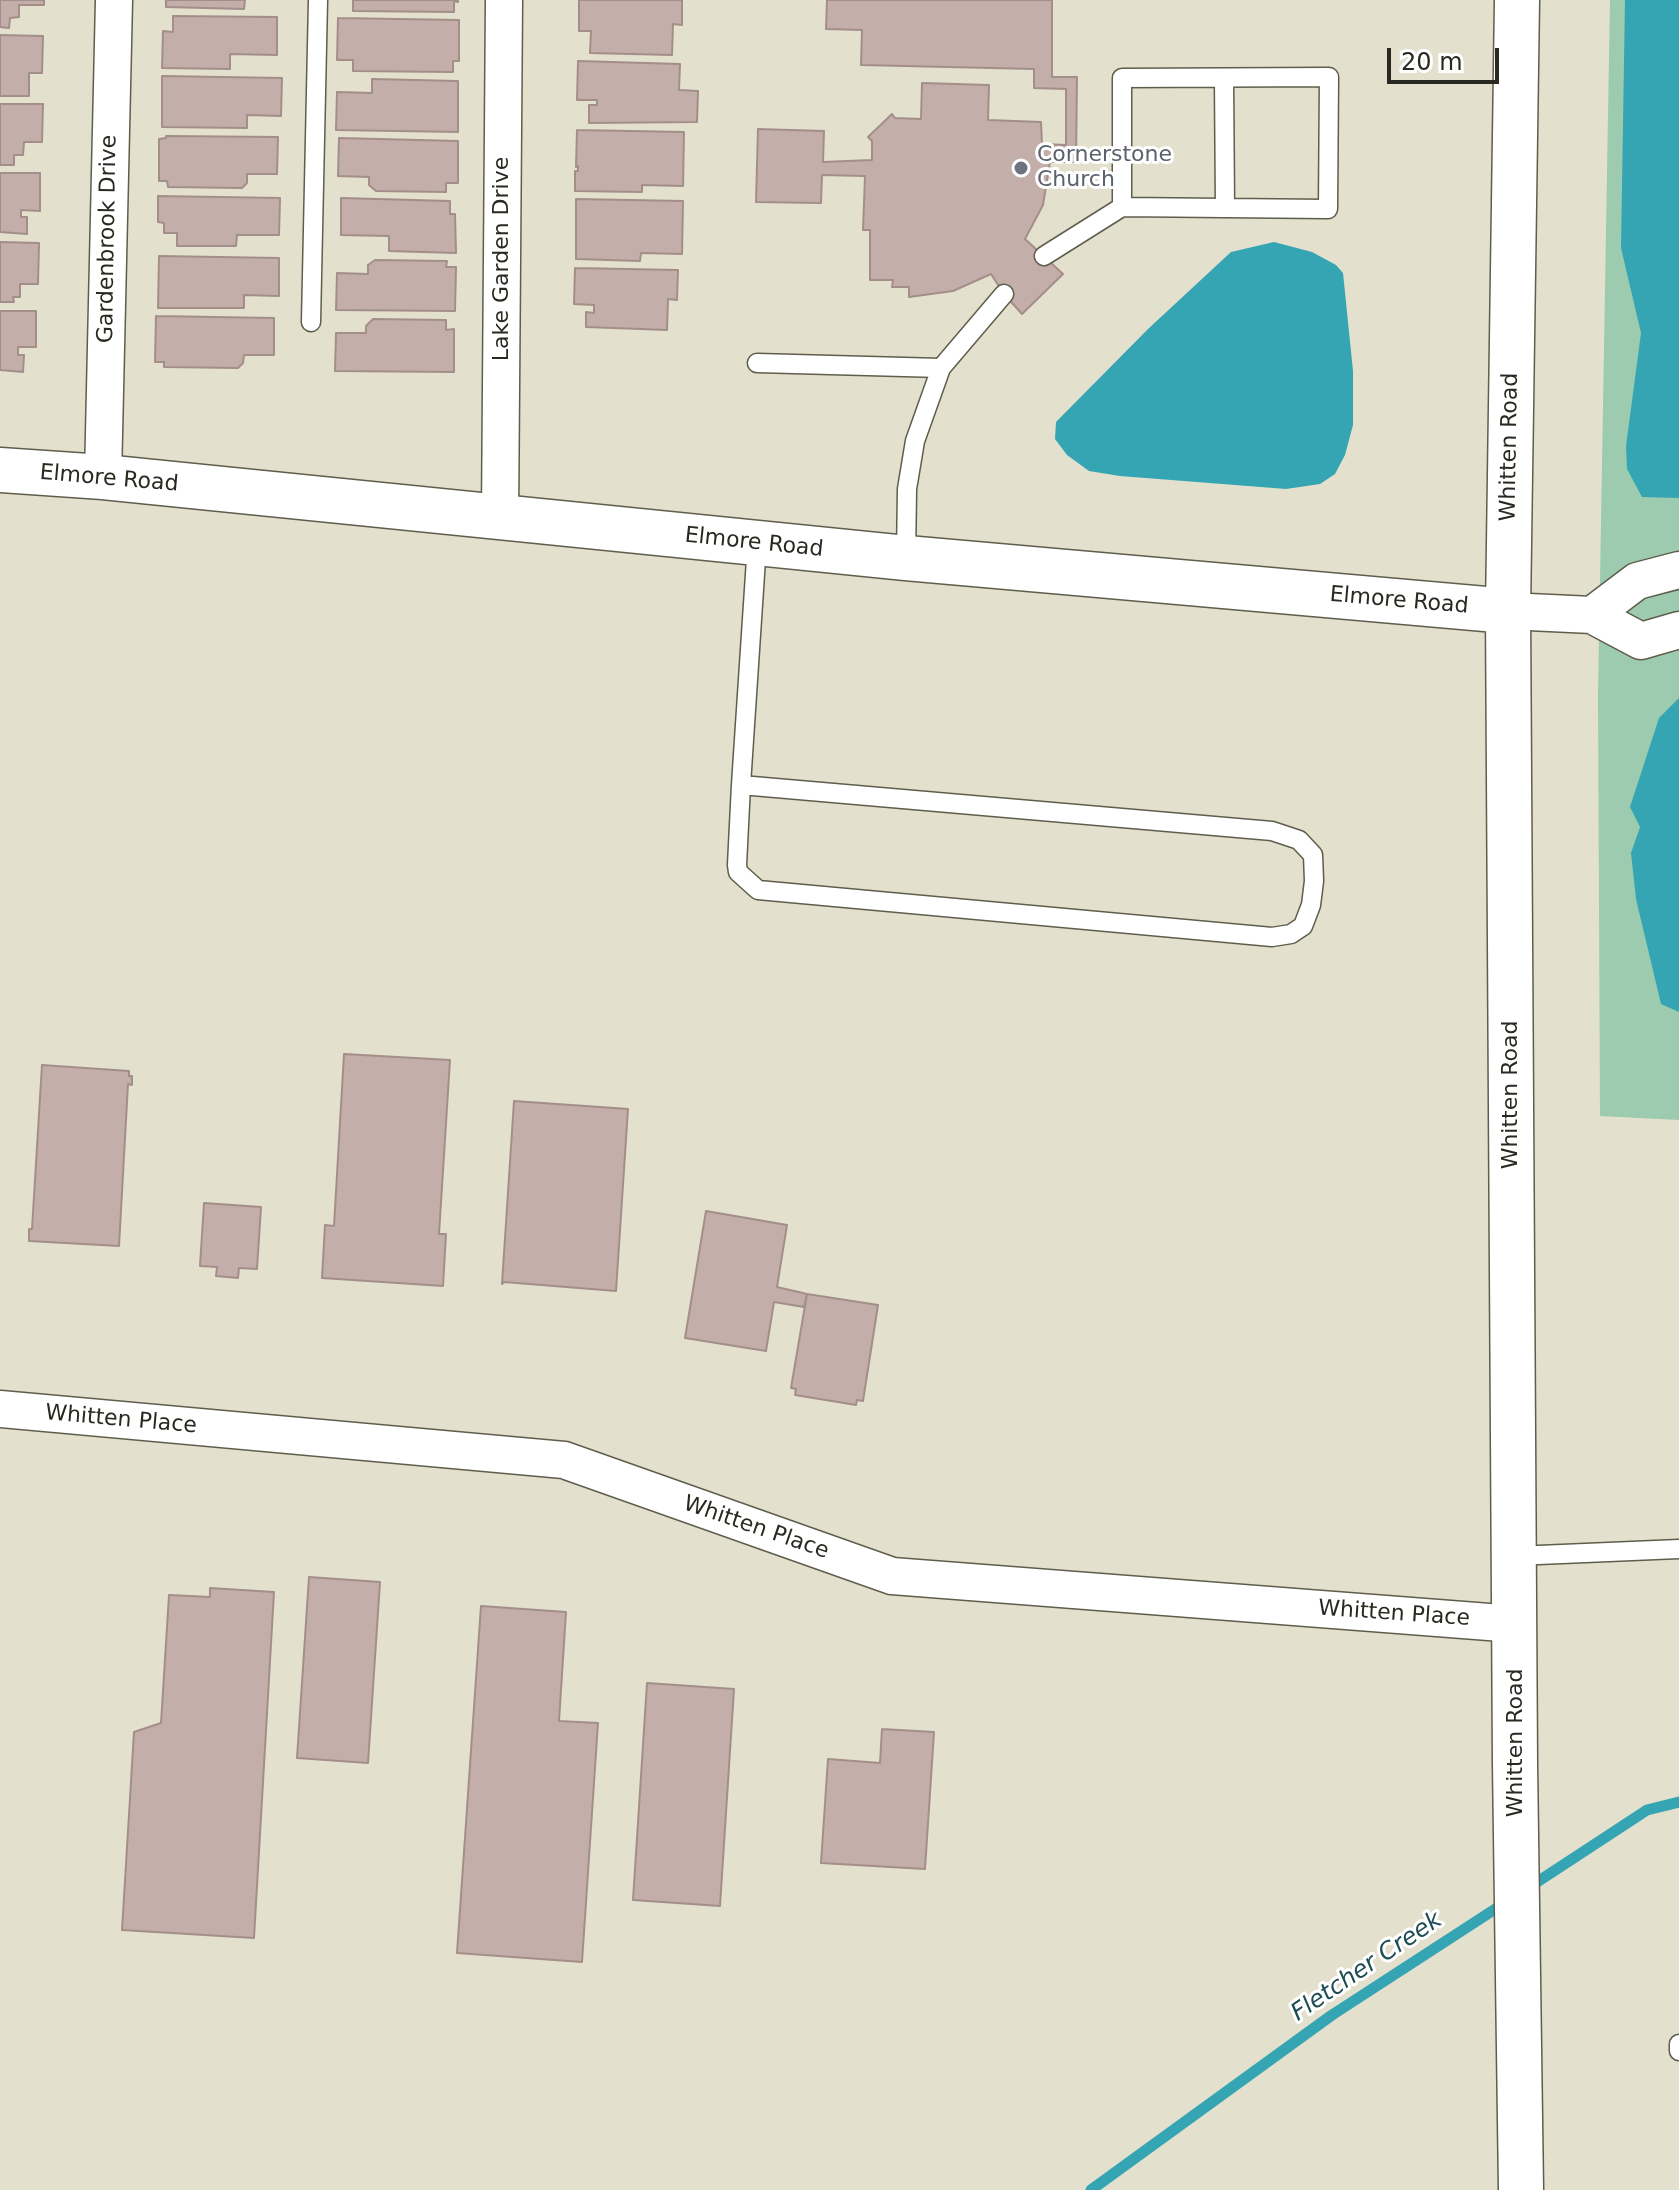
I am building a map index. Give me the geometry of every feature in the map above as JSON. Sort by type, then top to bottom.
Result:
[{"type":"main road","name":"Whitten Road","points":[[1517,0],[1508,611],[1515,1764],[1521,2190]]},
{"type":"main road","name":"Elmore Road","points":[[0,470],[103,477],[906,558],[1508,611]]},
{"type":"street","name":"Gardenbrook Drive","points":[[103,477],[114,0]]},
{"type":"street","name":"Lake Garden Drive","points":[[500,518],[504,0]]},
{"type":"street","points":[[1592,615],[1637,581],[1679,570]]},
{"type":"street","points":[[1508,611],[1592,615],[1641,641],[1679,630]]},
{"type":"street","name":"Whitten Place","points":[[0,1409],[564,1460],[892,1576],[1515,1624]]},
{"type":"lane","points":[[311,322],[318,0]]},
{"type":"lane","points":[[1044,256],[1122,207],[1328,209],[1329,77],[1122,78],[1122,207]]},
{"type":"lane","points":[[1224,79],[1225,208]]},
{"type":"lane","points":[[906,558],[907,489],[915,441],[941,368],[1004,294]]},
{"type":"lane","points":[[757,363],[941,368]]},
{"type":"lane","points":[[741,785],[1272,831],[1299,840],[1313,855],[1311,905],[1303,926],[1291,934],[1272,937],[758,890],[738,872],[737,865],[741,785],[757,544]]},
{"type":"lane","points":[[1515,1556],[1679,1549]]},
{"type":"lane","points":[[1679,2044],[1679,2051]]},
{"type":"green space","points":[[1610,0],[1679,0],[1679,1120],[1600,1116],[1598,695]]},
{"type":"water","points":[[1625,0],[1679,0],[1679,498],[1642,497],[1627,469],[1626,446],[1641,333],[1621,248]]},
{"type":"water","points":[[1274,242],[1312,252],[1336,265],[1343,273],[1353,371],[1353,425],[1345,455],[1335,474],[1320,484],[1286,489],[1120,476],[1089,471],[1067,455],[1055,439],[1056,422],[1148,329],[1231,252]]},
{"type":"water","points":[[1679,698],[1679,1012],[1661,1004],[1636,899],[1631,853],[1640,827],[1630,807],[1659,718]]},
{"type":"building","points":[[0,0],[44,0],[44,5],[19,5],[19,17],[10,18],[9,28],[0,27]]},
{"type":"building","points":[[166,0],[245,0],[244,9],[166,7]]},
{"type":"building","points":[[353,0],[458,0],[458,2],[454,1],[454,12],[353,11]]},
{"type":"building","points":[[579,0],[682,0],[682,25],[673,24],[672,55],[590,53],[591,31],[579,31]]},
{"type":"building","points":[[827,0],[1052,0],[1052,77],[1077,77],[1076,162],[1050,162],[1043,205],[1025,239],[1063,274],[1022,314],[991,274],[953,291],[909,297],[909,287],[892,287],[893,280],[870,280],[870,230],[863,230],[865,176],[822,175],[821,203],[756,202],[758,129],[824,131],[823,162],[872,160],[872,141],[868,137],[892,114],[895,118],[921,119],[922,83],[989,85],[988,120],[1041,122],[1042,144],[1066,145],[1066,89],[1034,88],[1034,69],[861,65],[862,30],[826,29]]},
{"type":"building","points":[[173,16],[277,17],[277,55],[230,54],[230,69],[162,68],[163,31],[173,32]]},
{"type":"building","points":[[338,18],[459,20],[459,61],[453,61],[453,72],[353,71],[353,60],[337,60]]},
{"type":"building","points":[[0,35],[43,36],[42,73],[29,73],[29,96],[0,96]]},
{"type":"building","points":[[578,61],[680,64],[679,90],[698,91],[697,122],[589,123],[589,105],[597,105],[597,100],[577,100]]},
{"type":"building","points":[[162,76],[282,78],[281,116],[247,115],[247,128],[162,127]]},
{"type":"building","points":[[372,79],[458,81],[458,132],[336,130],[337,92],[372,93]]},
{"type":"building","points":[[0,104],[43,104],[42,142],[24,142],[23,155],[14,155],[14,165],[0,165]]},
{"type":"building","points":[[577,130],[684,132],[683,186],[642,185],[642,192],[575,191]]},
{"type":"building","points":[[166,136],[278,137],[277,174],[247,174],[247,183],[242,188],[168,187],[167,181],[159,181],[159,139]]},
{"type":"building","points":[[339,138],[458,141],[458,183],[446,183],[446,192],[376,191],[369,185],[369,177],[338,176]]},
{"type":"building","points":[[0,173],[40,173],[40,211],[21,210],[21,217],[27,217],[27,234],[0,232]]},
{"type":"building","points":[[158,196],[280,198],[279,235],[237,235],[236,246],[177,246],[177,233],[164,233],[164,223],[158,222]]},
{"type":"building","points":[[341,198],[450,201],[450,214],[455,214],[456,253],[389,251],[389,236],[341,235]]},
{"type":"building","points":[[576,199],[683,201],[682,254],[641,253],[640,261],[576,259]]},
{"type":"building","points":[[0,242],[39,243],[38,284],[20,284],[20,297],[13,297],[14,302],[0,302]]},
{"type":"building","points":[[159,256],[279,258],[279,296],[244,295],[244,308],[158,308]]},
{"type":"building","points":[[375,260],[447,261],[446,267],[456,267],[455,311],[336,310],[337,273],[368,274],[368,265]]},
{"type":"building","points":[[575,268],[678,270],[677,300],[668,299],[667,330],[586,327],[586,312],[594,313],[594,305],[574,304]]},
{"type":"building","points":[[0,311],[36,311],[36,347],[18,347],[18,355],[24,355],[23,372],[0,370]]},
{"type":"building","points":[[156,316],[274,318],[274,355],[244,355],[243,363],[238,368],[164,367],[164,362],[155,362]]},
{"type":"building","points":[[373,319],[446,320],[446,330],[454,329],[454,372],[335,371],[336,333],[366,333],[366,326]]},
{"type":"building","points":[[344,1054],[450,1060],[439,1234],[446,1234],[443,1286],[322,1278],[325,1225],[334,1226]]},
{"type":"building","points":[[42,1065],[129,1071],[129,1076],[132,1076],[132,1085],[128,1084],[119,1246],[29,1241]]},
{"type":"building","points":[[514,1101],[628,1109],[616,1291],[502,1284]]},
{"type":"building","points":[[204,1203],[261,1207],[257,1269],[239,1268],[238,1278],[216,1276],[217,1267],[200,1266]]},
{"type":"building","points":[[706,1211],[787,1225],[777,1287],[807,1294],[804,1307],[774,1302],[766,1351],[685,1338]]},
{"type":"building","points":[[807,1294],[878,1305],[863,1401],[857,1400],[856,1405],[795,1395],[796,1389],[791,1388]]},
{"type":"building","points":[[309,1577],[380,1582],[368,1763],[297,1758]]},
{"type":"building","points":[[210,1588],[274,1592],[254,1938],[122,1930],[134,1732],[161,1723],[169,1595],[210,1597]]},
{"type":"building","points":[[481,1606],[566,1612],[559,1721],[598,1723],[582,1962],[457,1953]]},
{"type":"building","points":[[647,1683],[734,1689],[720,1906],[633,1900]]},
{"type":"building","points":[[882,1729],[934,1732],[925,1869],[821,1863],[828,1759],[880,1763]]},
{"type":"waterway","name":"Fletcher Creek","points":[[1528,1888],[1647,1810],[1679,1802]]},
{"type":"waterway","name":"Fletcher Creek","points":[[1091,2190],[1332,2015],[1506,1902]]},
{"type":"place","name":"Cornerstone Church","points":[[1021,168]]}]
